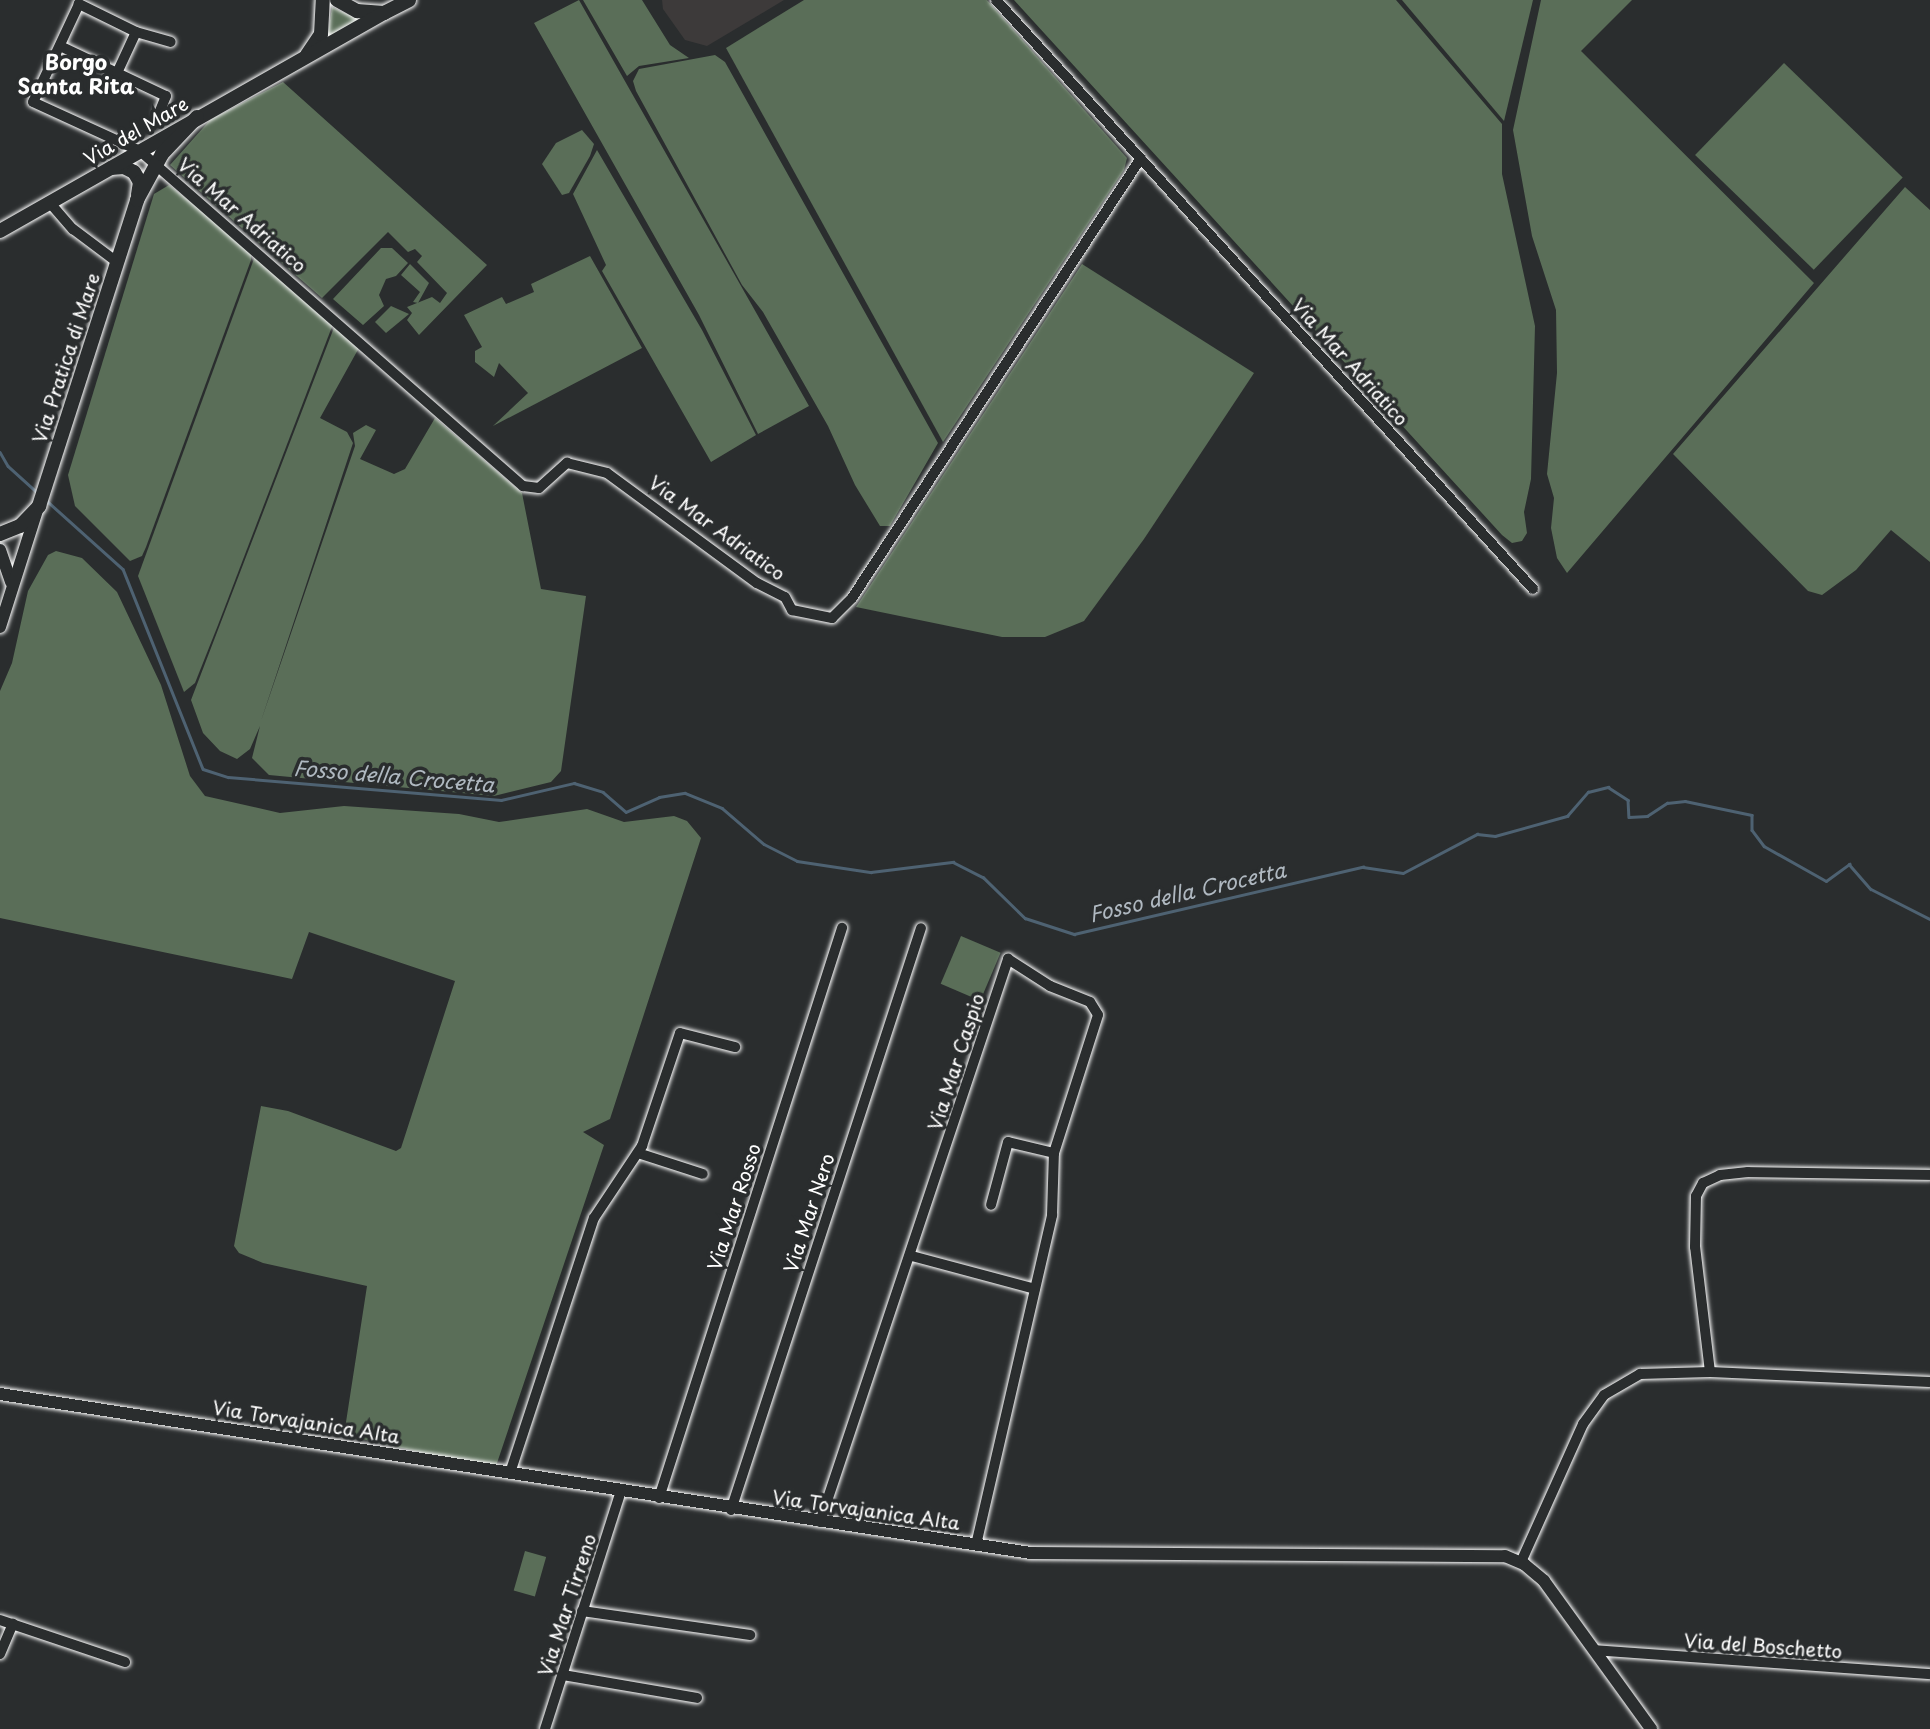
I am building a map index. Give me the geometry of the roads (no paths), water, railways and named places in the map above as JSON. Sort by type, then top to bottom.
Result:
[{"type":"main road","name":"Via del Mare","points":[[292,67],[319,40],[323,0]]},
{"type":"main road","points":[[337,0],[357,11],[384,13]]},
{"type":"main road","name":"Via del Mare","points":[[0,231],[197,117],[292,67],[409,0]]},
{"type":"main road","name":"Via Pratica di Mare","points":[[38,506],[137,200],[156,164],[197,117]]},
{"type":"main road","points":[[110,168],[124,167],[134,172],[140,182],[137,200]]},
{"type":"main road","points":[[0,534],[20,526],[38,506]]},
{"type":"street","name":"Via Mar Adriatico","points":[[996,0],[1533,589]]},
{"type":"street","points":[[156,164],[140,151],[33,102],[79,4],[136,32],[171,42]]},
{"type":"street","points":[[117,73],[136,32]]},
{"type":"street","points":[[60,46],[166,96],[159,113]]},
{"type":"street","name":"Via Mar Adriatico","points":[[156,164],[523,486],[539,488],[567,463],[607,473],[757,583],[785,597],[792,610],[832,618],[852,598],[1142,158]]},
{"type":"street","points":[[50,202],[73,229],[117,262]]},
{"type":"street","name":"Via Pratica di Mare","points":[[0,627],[38,506]]},
{"type":"street","points":[[0,550],[10,570],[12,589]]},
{"type":"street","name":"Via Mar Rosso","points":[[659,1498],[842,928]]},
{"type":"street","name":"Via Mar Nero","points":[[732,1510],[921,928]]},
{"type":"street","name":"Via Mar Caspio","points":[[820,1522],[912,1256],[1008,959],[1044,983],[1090,1002],[1098,1013],[1054,1153]]},
{"type":"street","points":[[510,1473],[595,1214],[638,1153],[680,1032],[735,1047]]},
{"type":"street","points":[[976,1545],[1052,1215],[1054,1153],[1008,1142],[991,1205]]},
{"type":"street","points":[[638,1153],[703,1174]]},
{"type":"street","points":[[1710,1372],[1695,1247],[1696,1196],[1703,1183],[1720,1175],[1748,1172],[1930,1175]]},
{"type":"street","points":[[912,1256],[1035,1289]]},
{"type":"street","points":[[1651,1729],[1548,1586],[1521,1562],[1583,1424],[1604,1395],[1640,1374],[1710,1372],[1930,1382]]},
{"type":"street","name":"Via Torvajanica Alta","points":[[0,1394],[732,1510],[976,1545],[1075,1556],[1496,1555],[1521,1562]]},
{"type":"street","name":"Via Mar Tirreno","points":[[545,1729],[621,1491]]},
{"type":"street","points":[[582,1611],[750,1635]]},
{"type":"street","points":[[0,1620],[125,1662]]},
{"type":"street","points":[[0,1654],[13,1624]]},
{"type":"street","name":"Via del Boschetto","points":[[1594,1650],[1930,1674]]},
{"type":"street","points":[[563,1675],[697,1698]]},
{"type":"waterway","name":"Fosso della Crocetta","points":[[0,452],[8,466],[38,493]]},
{"type":"waterway","name":"Fosso della Crocetta","points":[[46,500],[123,569],[203,769],[228,777],[501,800],[574,783],[603,792],[626,812],[659,797],[685,793],[722,808],[764,844],[797,861],[871,872],[953,862],[983,877],[1025,918],[1074,934],[1363,867],[1403,873],[1477,834],[1495,836],[1567,816],[1588,792],[1608,787],[1628,800],[1629,817],[1647,816],[1667,803],[1685,801],[1752,815],[1752,830],[1764,846],[1826,881],[1849,864],[1871,889],[1930,919]]},
{"type":"district","name":"Borgo Santa Rita","points":[[76,73]]}]
